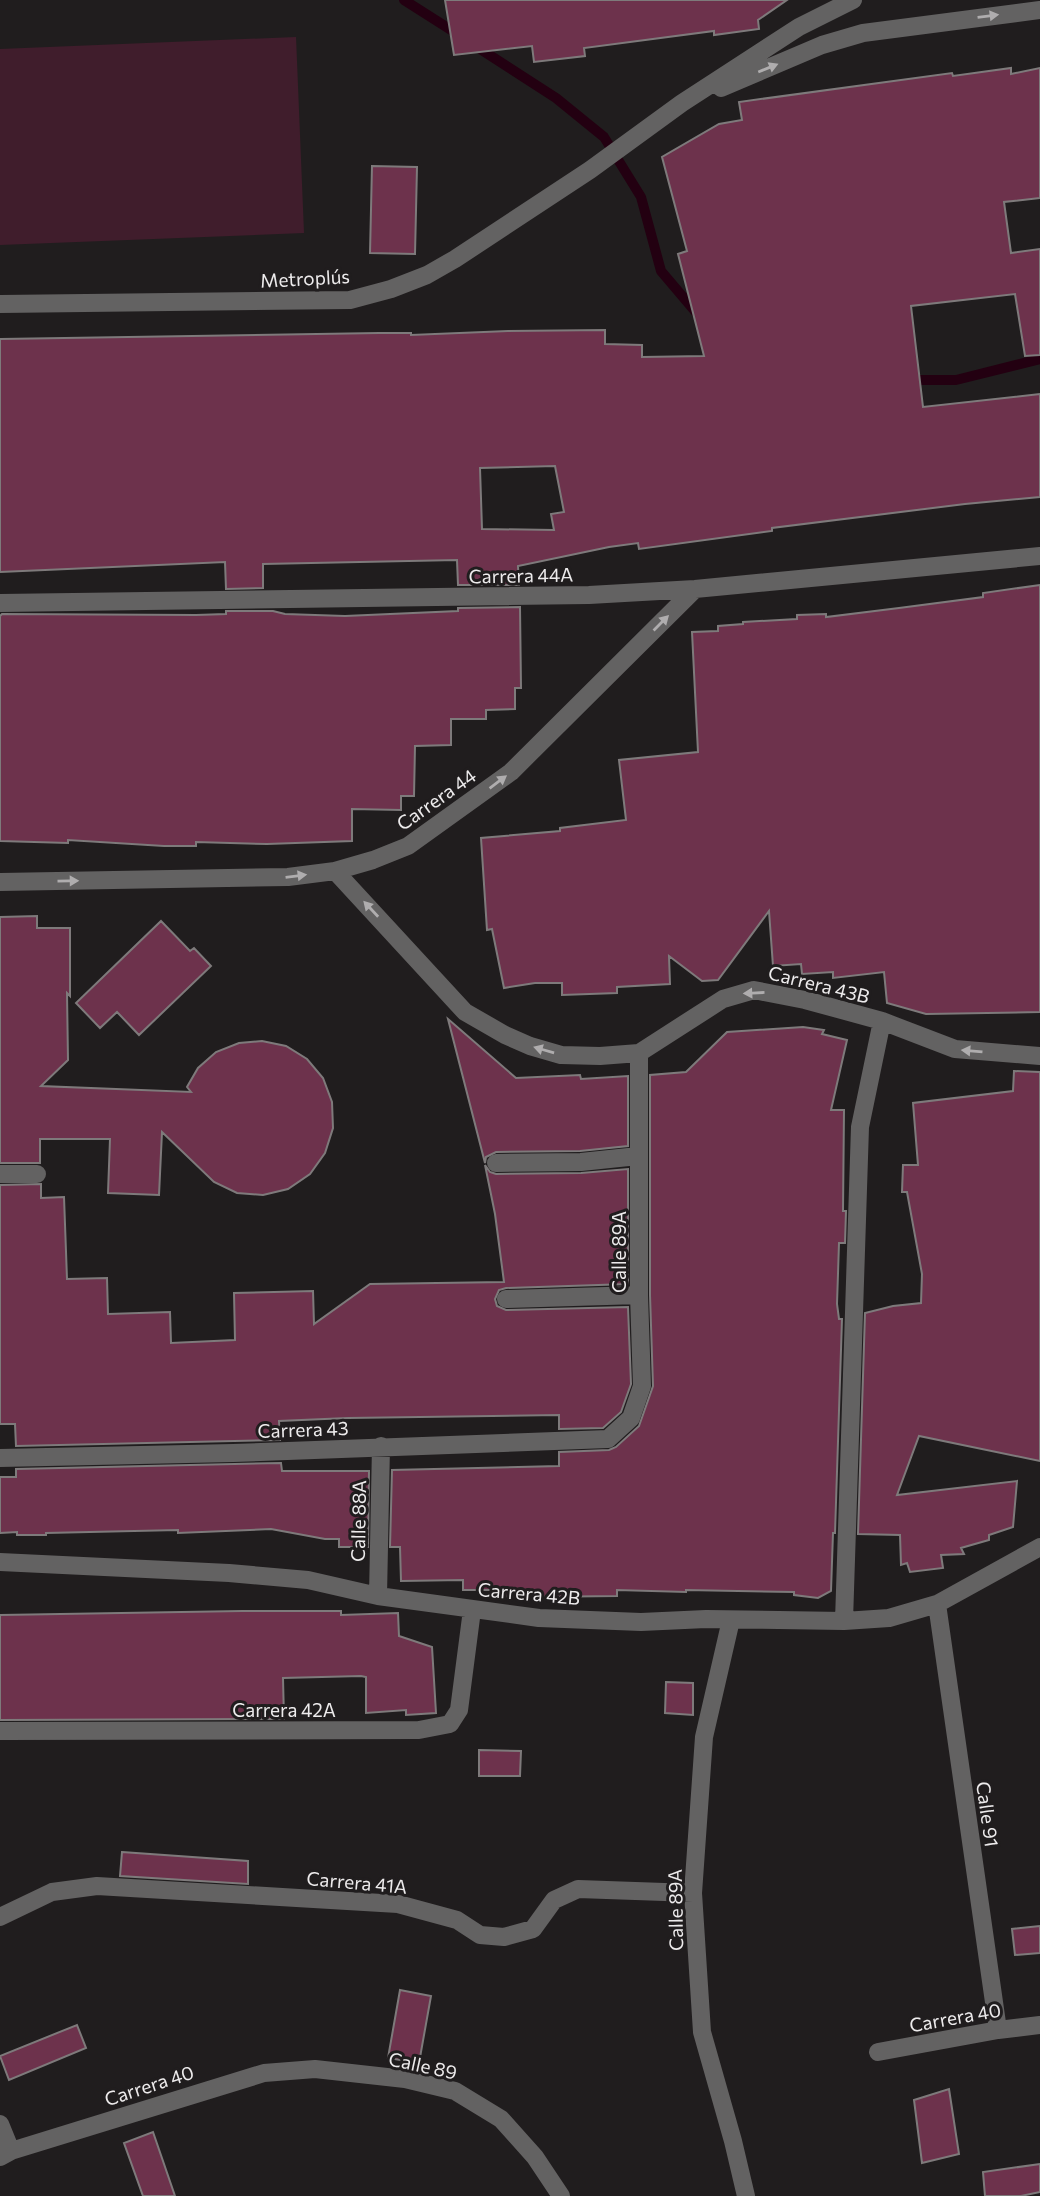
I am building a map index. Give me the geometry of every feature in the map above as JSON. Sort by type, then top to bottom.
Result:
[{"type":"street","name":"Metroplús","points":[[0,304],[349,300],[391,289],[427,275],[455,259],[590,170],[681,104],[799,27],[853,0]]},
{"type":"street","name":"Metroplús","points":[[681,104],[822,45],[863,33],[1040,10]]},
{"type":"street","name":"Carrera 44A","points":[[0,603],[589,595],[695,589],[1040,556]]},
{"type":"street","name":"Carrera 44","points":[[0,882],[288,877],[335,871],[408,846],[511,772],[695,589]]},
{"type":"street","name":"Carrera 43B","points":[[335,871],[465,1012],[505,1035],[561,1055],[639,1053],[723,999],[754,990],[805,1000],[875,1020],[955,1049],[1040,1056]]},
{"type":"street","points":[[844,1621],[860,1127],[875,1020]]},
{"type":"street","name":"Calle 89A","points":[[608,1439],[631,1418],[642,1386],[639,1295],[639,1053]]},
{"type":"street","points":[[496,1163],[581,1162],[638,1156]]},
{"type":"street","points":[[0,1174],[37,1174]]},
{"type":"street","points":[[506,1299],[639,1295]]},
{"type":"street","name":"Carrera 43","points":[[0,1458],[608,1439]]},
{"type":"street","name":"Calle 88A","points":[[378,1596],[381,1447]]},
{"type":"street","name":"Carrera 42B","points":[[0,1562],[229,1573],[308,1580],[378,1596],[539,1618],[641,1622],[706,1619],[844,1621],[889,1618],[937,1604],[1040,1547]]},
{"type":"street","name":"Calle 91","points":[[937,1604],[998,2030]]},
{"type":"street","name":"Carrera 42A","points":[[0,1731],[419,1730],[450,1724],[459,1710],[472,1610]]},
{"type":"street","name":"Calle 89A","points":[[731,1620],[705,1737],[693,1893],[702,2032],[746,2196]]},
{"type":"street","name":"Carrera 41A","points":[[0,1917],[52,1892],[97,1886],[398,1904],[457,1920],[480,1935],[504,1937],[533,1929],[554,1900],[578,1889],[693,1893]]},
{"type":"street","name":"Carrera 40","points":[[878,2052],[1040,2025]]},
{"type":"street","name":"Carrera 40","points":[[6,2154],[264,2073],[315,2069]]},
{"type":"street","name":"Calle 89","points":[[315,2069],[405,2080],[455,2091],[501,2119],[535,2157],[561,2196]]},
{"type":"street","points":[[0,2124],[6,2154]]},
{"type":"shaded area","points":[[296,37],[304,233],[0,245],[0,49]]},
{"type":"building","points":[[445,0],[787,0],[758,20],[759,29],[714,35],[714,31],[584,48],[585,56],[534,62],[532,46],[454,55]]},
{"type":"building","points":[[1011,68],[1011,74],[1040,68],[1040,198],[1004,202],[1011,253],[1040,249],[1040,355],[1025,356],[1015,294],[911,306],[923,407],[1040,394],[1040,497],[772,528],[772,531],[639,549],[638,543],[609,547],[518,566],[519,585],[458,585],[457,560],[263,564],[263,588],[226,589],[225,562],[0,572],[0,339],[379,333],[411,335],[605,330],[605,344],[642,345],[642,357],[704,356],[678,254],[687,251],[662,157],[719,124],[742,120],[739,102],[952,73],[953,76]],"holes":[[[555,466],[564,512],[551,514],[554,530],[482,529],[480,468]]]},
{"type":"building","points":[[372,166],[417,167],[415,254],[370,253]]},
{"type":"building","points":[[1040,585],[1040,1012],[926,1014],[887,1003],[884,972],[833,978],[833,972],[802,974],[801,964],[773,966],[769,911],[718,980],[702,981],[669,956],[670,984],[617,987],[617,993],[562,995],[562,983],[535,983],[504,988],[492,929],[487,930],[481,838],[560,831],[560,828],[626,820],[619,760],[698,752],[692,632],[718,631],[718,626],[743,622],[797,619],[797,615],[826,614],[826,617],[983,597],[983,593]]},
{"type":"building","points":[[520,607],[521,688],[515,688],[515,709],[486,710],[486,719],[451,719],[451,745],[415,746],[414,796],[401,796],[401,810],[352,809],[352,841],[267,844],[196,842],[196,846],[164,846],[68,840],[68,843],[0,841],[2,614],[196,615],[226,614],[226,611],[273,611],[285,614],[345,616],[458,611],[458,608]]},
{"type":"building","points":[[37,916],[37,928],[70,928],[68,1060],[41,1086],[191,1092],[187,1087],[198,1068],[216,1052],[239,1043],[262,1041],[286,1046],[307,1059],[323,1078],[332,1102],[333,1128],[325,1153],[310,1174],[288,1189],[263,1195],[237,1193],[214,1182],[162,1132],[159,1195],[108,1193],[110,1139],[40,1139],[40,1163],[0,1163],[0,917]]},
{"type":"building","points":[[161,921],[190,951],[194,948],[211,966],[139,1035],[117,1012],[100,1028],[76,1003]]},
{"type":"building","points":[[448,1019],[516,1078],[580,1075],[581,1079],[628,1076],[628,1146],[580,1151],[496,1152],[486,1157],[485,1163]]},
{"type":"building","points":[[803,1027],[824,1030],[822,1034],[847,1040],[831,1110],[844,1110],[843,1211],[846,1211],[845,1243],[839,1243],[837,1304],[839,1319],[842,1319],[831,1591],[818,1598],[794,1595],[794,1592],[686,1590],[617,1590],[617,1596],[530,1597],[497,1596],[497,1590],[463,1590],[463,1580],[401,1581],[400,1547],[390,1547],[392,1470],[559,1466],[559,1452],[609,1450],[639,1426],[653,1386],[650,1295],[650,1075],[686,1072],[727,1032]]},
{"type":"building","points":[[1014,1071],[1040,1072],[1040,1461],[919,1436],[897,1495],[1017,1481],[1013,1527],[989,1535],[989,1540],[961,1548],[964,1554],[941,1555],[943,1568],[910,1572],[907,1563],[901,1565],[900,1535],[858,1534],[865,1313],[921,1303],[922,1274],[907,1192],[902,1192],[903,1165],[918,1165],[913,1103],[1013,1091]]},
{"type":"building","points":[[485,1165],[490,1172],[496,1174],[581,1173],[628,1169],[628,1284],[506,1288],[499,1290],[495,1299],[497,1306],[506,1310],[628,1307],[631,1384],[621,1412],[603,1428],[559,1429],[559,1415],[348,1418],[279,1421],[280,1440],[16,1446],[15,1424],[0,1424],[0,1185],[41,1184],[41,1198],[64,1197],[67,1279],[107,1278],[108,1314],[170,1312],[171,1343],[235,1340],[234,1293],[313,1291],[314,1324],[370,1284],[504,1282]]},
{"type":"building","points":[[281,1463],[282,1471],[369,1471],[368,1547],[339,1547],[339,1539],[271,1529],[46,1535],[0,1533],[0,1477],[16,1477],[16,1469]]},
{"type":"building","points":[[341,1611],[341,1615],[398,1613],[399,1636],[432,1647],[436,1713],[406,1715],[406,1710],[366,1713],[366,1677],[361,1676],[283,1678],[284,1719],[0,1720],[0,1615]]},
{"type":"building","points":[[666,1682],[693,1683],[693,1715],[665,1713]]},
{"type":"building","points":[[479,1750],[521,1751],[520,1776],[479,1776]]},
{"type":"building","points":[[122,1852],[248,1861],[248,1884],[120,1876]]},
{"type":"building","points":[[1040,1926],[1040,1953],[1015,1955],[1012,1929]]},
{"type":"building","points":[[400,1990],[431,1996],[419,2063],[388,2058]]},
{"type":"building","points":[[77,2025],[86,2048],[9,2080],[0,2056]]},
{"type":"building","points":[[949,2089],[959,2154],[922,2163],[914,2100]]},
{"type":"building","points":[[153,2132],[175,2196],[143,2196],[124,2143]]},
{"type":"building","points":[[1040,2164],[1040,2192],[1021,2196],[985,2196],[983,2172]]},
{"type":"waterway","points":[[404,0],[459,35]]},
{"type":"waterway","points":[[474,45],[556,98],[604,137],[641,197],[661,271],[700,317]]},
{"type":"waterway","points":[[907,380],[956,380],[1040,359]]}]
